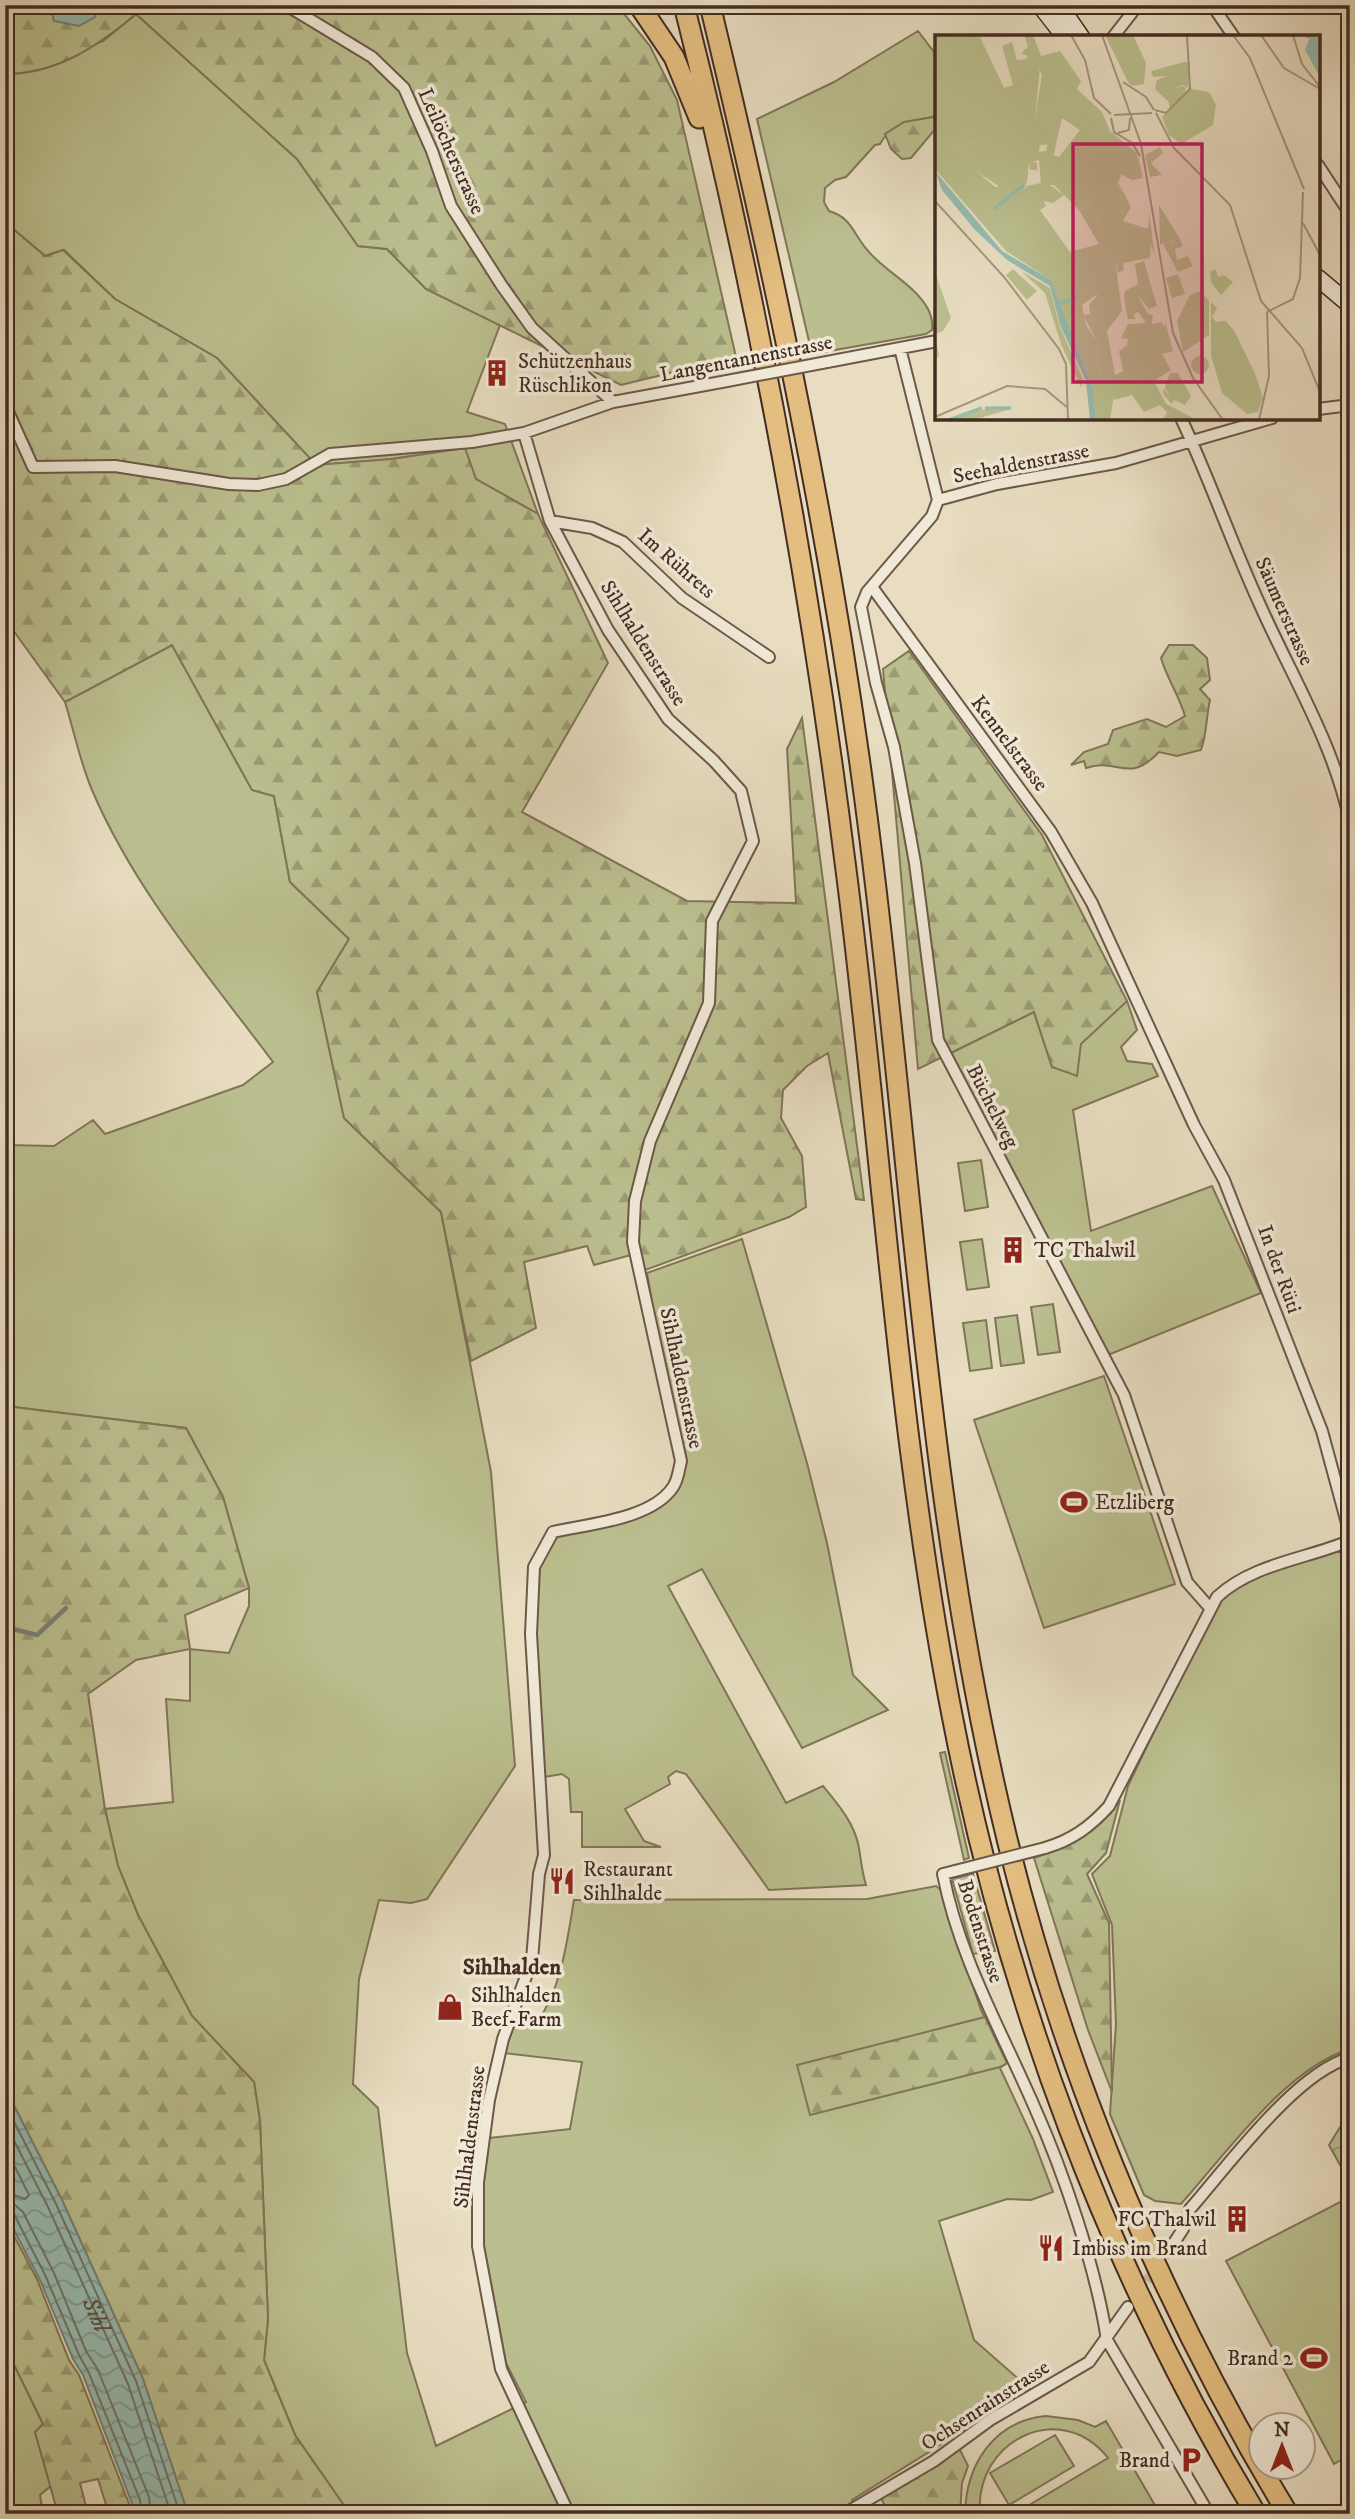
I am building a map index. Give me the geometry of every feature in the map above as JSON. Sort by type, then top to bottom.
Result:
[{"type":"highway","points":[[639,5],[664,39],[685,79],[727,197]]},
{"type":"highway","points":[[684,5],[783,469],[823,701],[859,971],[919,1515],[946,1683],[970,1800],[1023,1997],[1093,2190],[1179,2377],[1256,2514]]},
{"type":"highway","points":[[710,5],[791,365],[853,710],[886,966],[947,1510],[968,1650],[1008,1841],[1051,1992],[1121,2184],[1194,2345],[1287,2514]]},
{"type":"main road","points":[[1040,5],[1063,35]]},
{"type":"main road","points":[[1059,5],[1080,35]]},
{"type":"main road","points":[[1320,280],[1350,305]]},
{"type":"street","name":"Leilöcherstrasse","points":[[286,5],[372,57],[404,88],[432,150],[451,206],[532,328],[613,401]]},
{"type":"street","points":[[1115,35],[1138,5]]},
{"type":"street","points":[[1212,5],[1233,35]]},
{"type":"street","points":[[1320,168],[1350,214]]},
{"type":"street","name":"Langentannenstrasse","points":[[5,405],[33,467],[115,466],[229,484],[258,485],[286,478],[330,454],[472,442],[524,433],[613,401],[935,341]]},
{"type":"street","name":"Seehaldenstrasse","points":[[872,587],[932,516],[938,500],[900,348]]},
{"type":"street","points":[[1320,409],[1350,405]]},
{"type":"street","name":"Säumerstrasse","points":[[1182,420],[1259,604],[1317,723],[1338,775],[1350,822]]},
{"type":"street","name":"Seehaldenstrasse","points":[[938,500],[997,484],[1105,466],[1265,420]]},
{"type":"street","name":"Sihlhaldenstrasse","points":[[524,433],[550,521],[608,630],[668,719],[714,761],[741,791],[753,841],[712,921],[709,1003],[650,1141],[635,1201],[634,1242],[681,1461],[675,1485],[663,1499],[647,1510],[553,1532],[534,1567],[531,1634],[544,1855],[539,1874],[532,1960],[503,2039],[489,2100],[478,2182],[478,2246],[501,2369],[569,2514]]},
{"type":"street","name":"Im Rührets","points":[[550,521],[592,528],[623,542],[682,598],[769,657]]},
{"type":"street","name":"Kennelstrasse","points":[[872,587],[1051,832],[1104,930],[1145,1022]]},
{"type":"street","name":"Büchelweg","points":[[872,587],[863,598],[861,607],[876,683],[894,747],[913,850],[938,1040],[1124,1395],[1187,1582],[1209,1607]]},
{"type":"street","points":[[1338,775],[1350,772]]},
{"type":"street","name":"In der Rüti","points":[[1145,1022],[1194,1125],[1224,1180],[1256,1258],[1292,1361],[1322,1431],[1349,1527],[1349,1541]]},
{"type":"street","name":"Bodenstrasse","points":[[1209,2514],[1107,2340],[1102,2306],[1051,2147],[984,2001],[943,1874],[1045,1848],[1077,1835],[1093,1824],[1109,1806],[1209,1607],[1238,1580],[1349,1541]]},
{"type":"street","points":[[1170,2249],[1183,2229],[1190,2208],[1294,2092],[1339,2061],[1350,2058]]},
{"type":"street","name":"Ochsenrainstrasse","points":[[844,2514],[934,2461],[990,2420],[1089,2362],[1107,2340],[1128,2306]]},
{"type":"green space","points":[[5,5],[50,5],[54,21],[94,17],[99,5],[617,5],[650,46],[677,100],[736,357],[621,385],[426,289],[387,249],[358,246],[297,159],[136,14],[107,37],[76,56],[42,69],[5,74]]},
{"type":"green space","points":[[136,14],[297,159],[358,246],[387,249],[426,289],[500,325],[467,412],[505,424],[538,514],[476,479],[464,448],[392,459],[316,465],[217,358],[115,299],[64,250],[45,256],[5,222],[5,212],[10,203],[5,199],[5,74],[103,41]]},
{"type":"green space","points":[[918,31],[935,53],[933,117],[903,124],[890,131],[846,177],[835,180],[825,188],[824,202],[829,211],[848,223],[876,259],[922,300],[930,314],[932,330],[926,334],[812,354],[757,119],[834,82]]},
{"type":"green space","points":[[935,114],[935,129],[911,158],[902,159],[891,149],[885,134],[904,122],[933,117]]},
{"type":"green space","points":[[5,222],[45,256],[63,250],[115,299],[217,358],[316,465],[392,459],[465,448],[476,479],[538,514],[608,663],[522,812],[687,901],[796,903],[787,749],[802,718],[864,1200],[856,1199],[828,1053],[807,1066],[783,1090],[781,1118],[802,1156],[806,1207],[789,1217],[637,1273],[631,1255],[594,1265],[587,1246],[524,1262],[536,1328],[471,1361],[441,1212],[344,1118],[317,992],[349,939],[290,882],[274,796],[252,790],[172,645],[65,702],[5,619]]},
{"type":"green space","points":[[172,645],[252,790],[274,796],[290,882],[349,939],[317,992],[344,1118],[441,1212],[491,1472],[515,1766],[427,1899],[411,1903],[379,1900],[359,1979],[353,2084],[378,2108],[407,2353],[436,2446],[526,2402],[506,2363],[484,2246],[484,2182],[489,2138],[570,2129],[582,2062],[504,2053],[518,2014],[538,2021],[553,1993],[562,1963],[574,1900],[867,1899],[936,1886],[941,1890],[981,2010],[1007,2063],[1000,2068],[1033,2139],[1053,2192],[1031,2200],[1007,2199],[939,2221],[974,2340],[1030,2389],[852,2500],[856,2514],[350,2514],[295,2435],[264,2360],[268,2319],[260,2121],[254,2082],[192,2016],[138,1915],[118,1866],[105,1809],[173,1802],[166,1699],[190,1701],[190,1649],[229,1653],[249,1606],[249,1588],[223,1497],[186,1428],[5,1406],[5,1145],[54,1146],[93,1120],[105,1134],[243,1085],[273,1062],[174,931],[129,863],[92,790],[65,702]]},
{"type":"green space","points":[[1169,645],[1193,645],[1207,658],[1210,680],[1200,689],[1210,700],[1201,750],[1177,756],[1159,752],[1148,762],[1130,769],[1106,766],[1086,768],[1084,761],[1071,765],[1084,752],[1108,744],[1113,730],[1147,719],[1166,727],[1185,716],[1161,658]]},
{"type":"green space","points":[[909,651],[1042,835],[1127,1001],[1081,1044],[1077,1076],[1052,1067],[1034,1012],[918,1069],[883,669]]},
{"type":"green space","points":[[1127,1001],[1137,1030],[1121,1047],[1127,1061],[1152,1064],[1158,1076],[1073,1110],[1091,1231],[1212,1186],[1261,1293],[1108,1355],[949,1054],[1034,1012],[1052,1067]]},
{"type":"green space","points":[[981,1160],[988,1207],[965,1211],[958,1163]]},
{"type":"green space","points":[[742,1239],[807,1463],[827,1543],[853,1675],[888,1710],[802,1748],[702,1569],[668,1586],[786,1803],[823,1786],[854,1831],[866,1885],[769,1890],[686,1774],[676,1771],[668,1777],[670,1784],[625,1809],[644,1841],[661,1847],[582,1847],[582,1812],[571,1812],[569,1779],[562,1774],[544,1777],[535,1623],[539,1565],[546,1548],[559,1536],[576,1529],[634,1518],[653,1511],[669,1498],[682,1478],[647,1273]]},
{"type":"green space","points":[[982,1239],[989,1287],[967,1290],[960,1242]]},
{"type":"green space","points":[[1053,1304],[1060,1352],[1038,1355],[1031,1307]]},
{"type":"green space","points":[[1017,1315],[1024,1363],[1001,1366],[995,1318]]},
{"type":"green space","points":[[986,1320],[992,1368],[970,1371],[963,1323]]},
{"type":"green space","name":"Etzliberg","points":[[1104,1376],[1175,1584],[1044,1628],[974,1420]]},
{"type":"green space","points":[[5,1406],[186,1428],[223,1497],[249,1588],[185,1615],[190,1649],[136,1660],[88,1694],[105,1809],[118,1866],[138,1915],[192,2016],[254,2082],[260,2121],[268,2319],[264,2360],[295,2435],[350,2514],[188,2514],[143,2379],[62,2200],[5,2088]]},
{"type":"green space","points":[[1335,1551],[1350,1555],[1350,2049],[1326,2059],[1280,2093],[1237,2138],[1181,2204],[1155,2201],[1144,2195],[1110,2114],[1116,2024],[1112,1925],[1092,1874],[1110,1856],[1128,1786],[1211,1612],[1228,1590],[1257,1576]]},
{"type":"green space","points":[[945,1752],[969,1858],[964,1860],[940,1753]]},
{"type":"green space","points":[[1120,1800],[1106,1853],[1087,1874],[1109,1923],[1112,2092],[1088,2030],[1034,1858],[1083,1836],[1103,1821]]},
{"type":"green space","points":[[973,1874],[995,1951],[973,1954],[952,1879]]},
{"type":"green space","points":[[985,2017],[1007,2063],[1000,2067],[810,2115],[797,2065]]},
{"type":"green space","points":[[1350,2111],[1350,2183],[1329,2145]]},
{"type":"green space","name":"Brand 2","points":[[1340,2202],[1350,2220],[1350,2455],[1334,2464],[1316,2430],[1316,2410],[1305,2410],[1226,2261]]},
{"type":"green space","points":[[5,2219],[37,2279],[69,2360],[79,2375],[133,2514],[109,2514],[98,2479],[80,2483],[88,2514],[58,2514],[35,2432],[43,2424],[5,2346]]},
{"type":"green space","points":[[5,2346],[43,2424],[35,2432],[51,2486],[40,2495],[43,2514],[5,2514]]},
{"type":"green space","points":[[1046,2416],[1078,2420],[1095,2427],[1106,2421],[1160,2514],[1014,2514],[1108,2458],[1089,2440],[1067,2431],[1045,2430],[1024,2436],[1005,2448],[991,2466],[982,2488],[980,2514],[965,2514],[971,2478],[986,2448],[1012,2426]]},
{"type":"green space","points":[[1055,2435],[1074,2466],[1009,2505],[990,2473]]},
{"type":"green space","points":[[959,2448],[968,2466],[962,2483],[960,2514],[889,2514],[881,2498]]},
{"type":"water","points":[[50,5],[99,5],[95,17],[79,26],[54,21]]},
{"type":"water","name":"Sihl","points":[[5,2088],[62,2200],[143,2379],[188,2514],[136,2514],[83,2375],[73,2359],[40,2280],[5,2213]]},
{"type":"waterway","points":[[5,1627],[37,1635],[66,1608]]},
{"type":"tunnel","points":[[1138,2293],[1170,2249]]},
{"type":"place","name":"Schützenhaus Rüschlikon","points":[[497,373]]},
{"type":"place","name":"TC Thalwil","points":[[1013,1250]]},
{"type":"place","name":"Etzliberg","points":[[1074,1502]]},
{"type":"place","name":"Restaurant Sihlhalde","points":[[562,1881]]},
{"type":"place","name":"Sihlhalden Beef-Farm","points":[[450,2007]]},
{"type":"place","name":"FC Thalwil","points":[[1237,2219]]},
{"type":"place","name":"Imbiss im Brand","points":[[1051,2248]]},
{"type":"place","name":"Brand 2","points":[[1314,2358]]},
{"type":"place","name":"Brand","points":[[1191,2460]]},
{"type":"district","name":"Sihlhalden","points":[[512,1966]]}]
